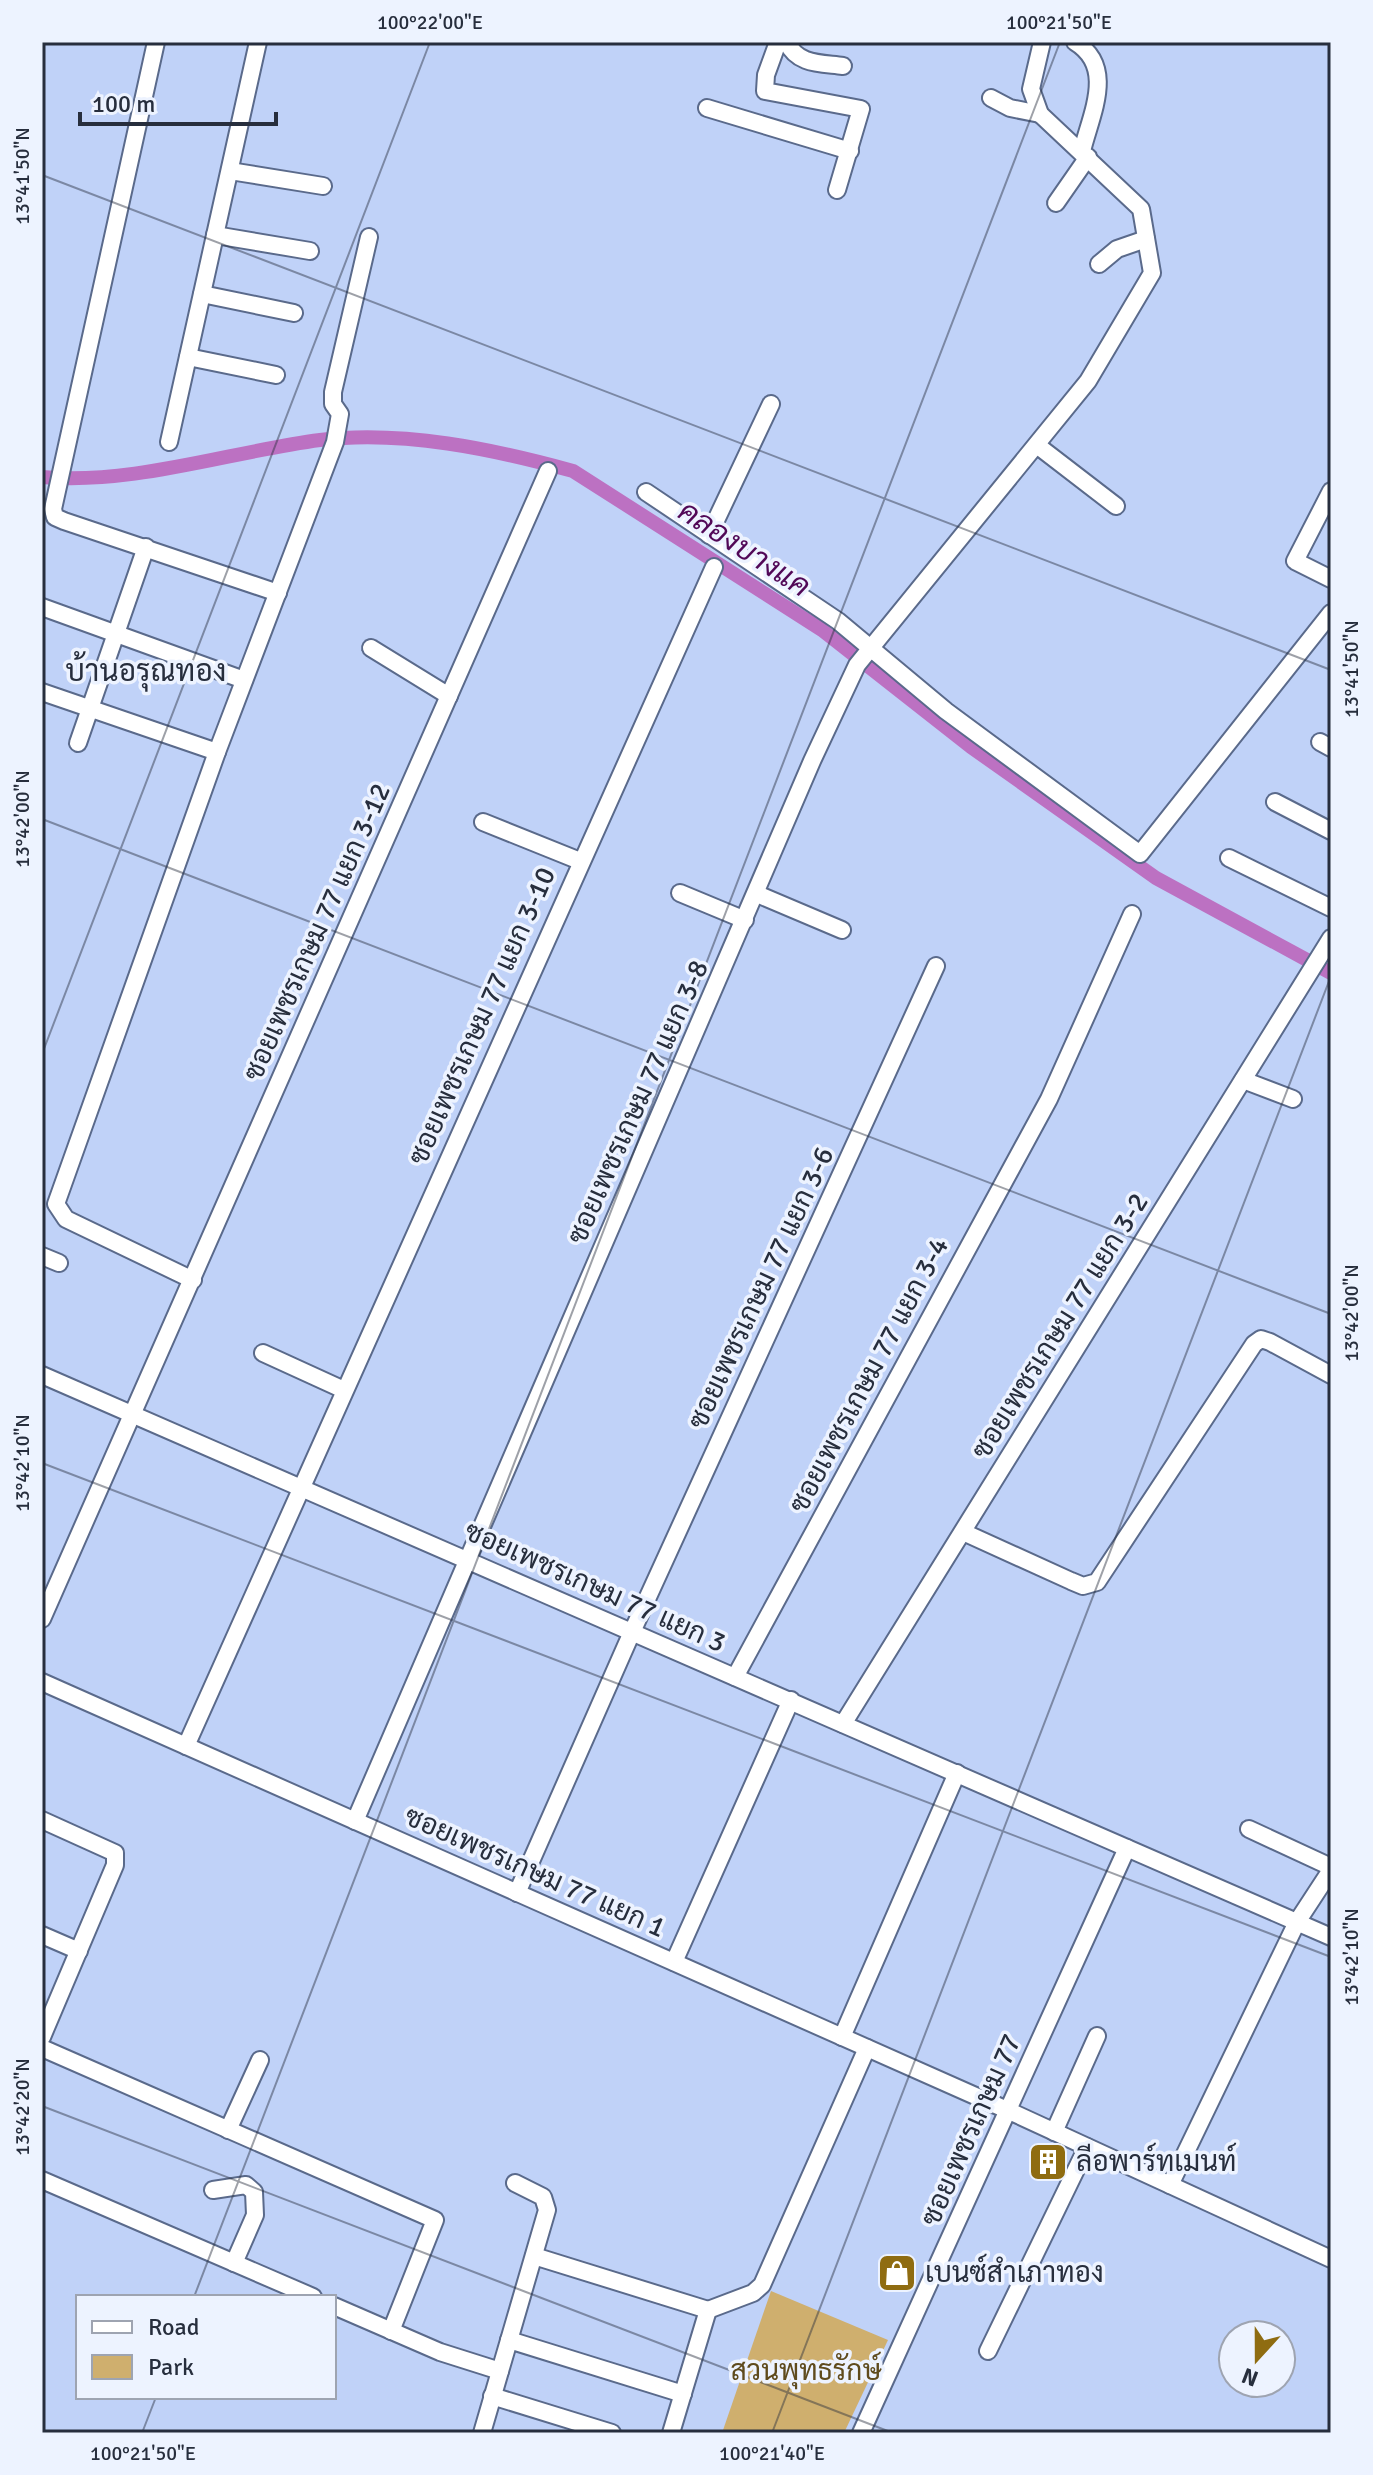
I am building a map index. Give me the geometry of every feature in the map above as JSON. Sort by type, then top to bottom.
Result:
[{"type":"street","points":[[156,42],[53,509],[55,517],[64,521],[278,593]]},
{"type":"street","points":[[169,442],[258,42]]},
{"type":"street","points":[[778,42],[766,75],[765,91],[858,106],[860,119],[837,190]]},
{"type":"street","points":[[787,42],[791,50],[807,62],[843,66]]},
{"type":"street","points":[[1040,114],[1031,89],[1042,42]]},
{"type":"street","points":[[1056,203],[1085,154],[1100,76],[1092,56],[1075,42]]},
{"type":"street","points":[[991,98],[1010,108],[1040,114]]},
{"type":"street","points":[[707,108],[850,151]]},
{"type":"street","name":"ซอยเพชรเกษม 77 แยก 3-8","points":[[355,1821],[857,665],[1088,381],[1152,273],[1141,209],[1040,114]]},
{"type":"street","points":[[230,171],[323,186]]},
{"type":"street","points":[[215,235],[310,251]]},
{"type":"street","points":[[193,1280],[66,1219],[56,1204],[217,752],[339,424],[333,392],[369,237]]},
{"type":"street","points":[[1099,264],[1117,249],[1146,239]]},
{"type":"street","points":[[202,294],[294,313]]},
{"type":"street","points":[[188,357],[276,375]]},
{"type":"street","points":[[709,535],[771,404]]},
{"type":"street","points":[[1038,446],[1116,506]]},
{"type":"street","name":"ซอยเพชรเกษม 77 แยก 3-12","points":[[42,1619],[548,471]]},
{"type":"street","points":[[1331,491],[1295,561],[1331,579]]},
{"type":"street","points":[[646,492],[872,647],[946,711],[1140,854],[1331,613]]},
{"type":"street","points":[[78,743],[146,547]]},
{"type":"street","name":"ซอยเพชรเกษม 77 แยก 3-10","points":[[186,1746],[714,567]]},
{"type":"street","points":[[42,607],[244,680]]},
{"type":"street","points":[[371,648],[449,696]]},
{"type":"street","points":[[42,692],[217,752]]},
{"type":"street","points":[[1275,802],[1331,831]]},
{"type":"street","points":[[483,822],[580,861]]},
{"type":"street","points":[[1229,858],[1331,908]]},
{"type":"street","points":[[680,893],[745,920]]},
{"type":"street","points":[[757,894],[842,930]]},
{"type":"street","name":"ซอยเพชรเกษม 77 แยก 3-4","points":[[735,1677],[1049,1099],[1132,914]]},
{"type":"street","name":"ซอยเพชรเกษม 77 แยก 3-2","points":[[843,1724],[1331,938]]},
{"type":"street","name":"ซอยเพชรเกษม 77 แยก 3-6","points":[[517,1893],[632,1632],[936,966]]},
{"type":"street","points":[[1243,1080],[1293,1099]]},
{"type":"street","points":[[42,1256],[59,1263]]},
{"type":"street","points":[[963,1532],[1083,1586],[1097,1582],[1254,1344],[1261,1339],[1270,1342],[1331,1375]]},
{"type":"street","points":[[263,1353],[344,1390]]},
{"type":"street","name":"ซอยเพชรเกษม 77 แยก 3","points":[[42,1375],[1331,1937]]},
{"type":"street","name":"ซอยเพชรเกษม 77 แยก 1","points":[[42,1682],[1007,2110],[1331,2259]]},
{"type":"street","points":[[674,1962],[791,1700]]},
{"type":"street","points":[[842,2037],[957,1773]]},
{"type":"street","points":[[42,1820],[115,1853],[115,1865],[42,2037]]},
{"type":"street","points":[[1170,2185],[1297,1922],[1331,1868],[1249,1829]]},
{"type":"street","name":"ซอยเพชรเกษม 77","points":[[861,2433],[1127,1848]]},
{"type":"street","points":[[42,1935],[79,1951]]},
{"type":"street","points":[[1054,2132],[1097,2036]]},
{"type":"street","points":[[42,2048],[435,2220],[391,2331]]},
{"type":"street","points":[[534,2256],[708,2310],[753,2293],[762,2285],[867,2048]]},
{"type":"street","points":[[228,2130],[260,2060]]},
{"type":"street","points":[[988,2351],[1087,2147]]},
{"type":"street","points":[[42,2180],[308,2295]]},
{"type":"street","points":[[482,2433],[534,2256],[546,2202],[537,2193],[515,2183]]},
{"type":"street","points":[[213,2190],[246,2185],[254,2192],[255,2215],[234,2263]]},
{"type":"street","points":[[336,2307],[391,2331],[500,2371]]},
{"type":"street","points":[[671,2433],[708,2310]]},
{"type":"street","points":[[509,2340],[683,2394]]},
{"type":"street","points":[[492,2396],[612,2433]]},
{"type":"green space","name":"สวนพุทธรักษ์","points":[[771,2291],[888,2340],[844,2433],[722,2433]]},
{"type":"waterway","name":"คลองบางแค","points":[[42,477],[77,478],[146,472],[286,445],[351,438],[448,444],[511,455],[573,471],[822,630],[971,747],[1156,878],[1331,973]]},
{"type":"place","name":"ลีอพาร์ทเมนท์","points":[[1048,2162]]},
{"type":"place","name":"เบนซ์สำเภาทอง","points":[[897,2273]]},
{"type":"district","name":"บ้านอรุณทอง","points":[[146,671]]}]
